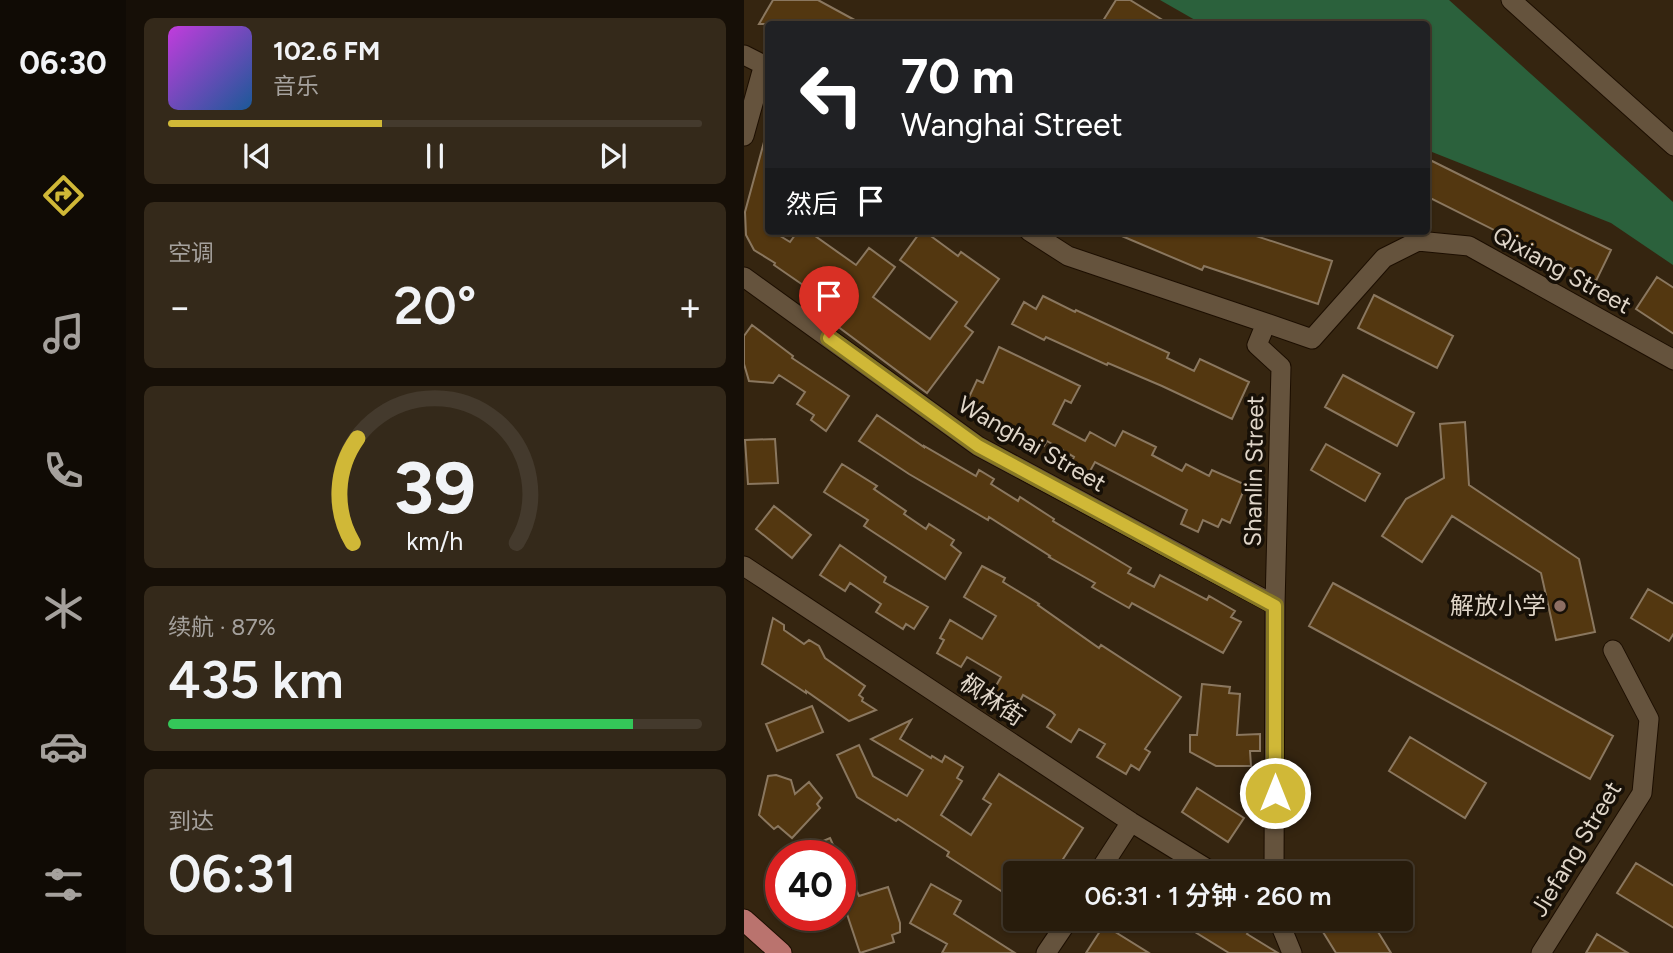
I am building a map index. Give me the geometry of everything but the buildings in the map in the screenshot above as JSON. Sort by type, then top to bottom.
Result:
[{"type":"main road","points":[[744,920],[781,953]]},
{"type":"street","points":[[1511,0],[1673,146]]},
{"type":"street","points":[[744,55],[765,65]]},
{"type":"street","points":[[744,135],[765,68]]},
{"type":"street","points":[[1035,235],[1068,256],[1266,323]]},
{"type":"street","name":"Qixiang Street","points":[[1266,323],[1312,339],[1384,258],[1418,240],[1469,246],[1673,360]]},
{"type":"street","name":"Wanghai Street","points":[[744,277],[978,446],[1275,606]]},
{"type":"street","name":"Shanlin Street","points":[[1266,323],[1257,345],[1281,367],[1275,606],[1274,861]]},
{"type":"street","name":"枫林街","points":[[744,566],[1131,822],[1194,861]]},
{"type":"street","name":"Jiefang Street","points":[[1541,953],[1642,793],[1649,719],[1613,650]]},
{"type":"street","points":[[1106,861],[1131,822]]},
{"type":"street","points":[[1046,953],[1061,931]]},
{"type":"street","points":[[1283,931],[1292,953]]},
{"type":"green space","points":[[1160,0],[1449,0],[1673,202],[1673,265],[1611,223],[1430,151],[1430,21],[1197,21]]},
{"type":"place","name":"解放小学","points":[[1560,606]]},
{"type":"route","points":[[829,338],[978,446],[1275,606],[1275,793]]}]
